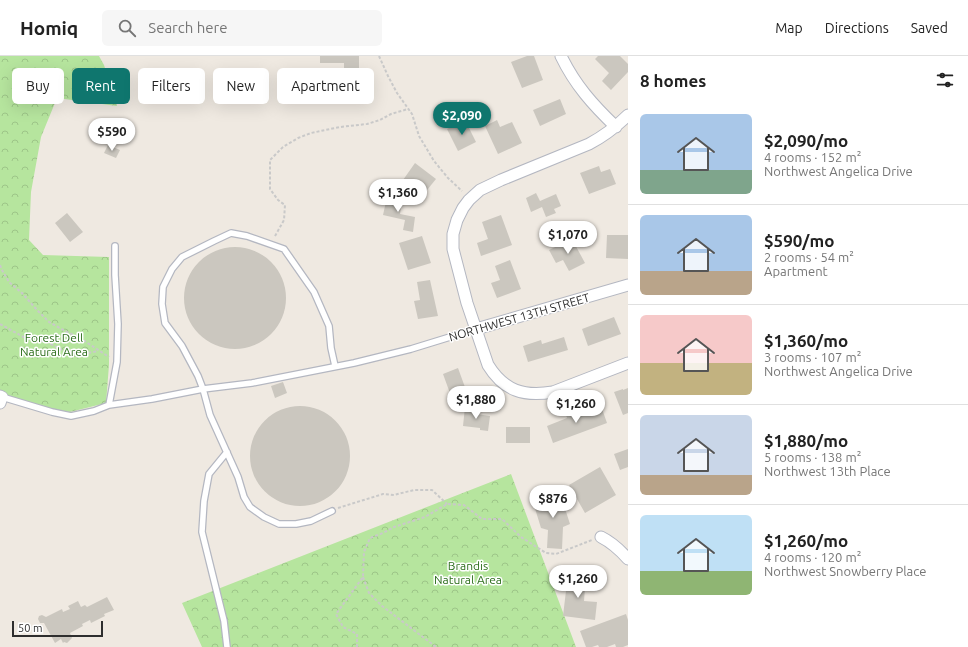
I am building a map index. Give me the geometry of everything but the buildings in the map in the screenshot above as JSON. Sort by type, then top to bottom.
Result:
[{"type":"street","points":[[561,56],[575,82],[593,104],[616,127]]},
{"type":"street","points":[[628,115],[616,127],[589,144],[480,190],[463,208],[457,220],[453,234],[453,249],[467,303],[488,365],[494,374],[504,384],[516,391],[527,394],[542,394],[553,392],[628,363]]},
{"type":"street","name":"NORTHWEST 13TH STREET","points":[[476,329],[628,285]]},
{"type":"street","points":[[601,537],[622,552],[628,559]]},
{"type":"lane","points":[[332,511],[311,520],[296,524],[279,524],[264,517],[250,507],[244,497],[238,476],[210,415],[198,376],[182,346],[165,323],[162,304],[163,287],[172,269],[182,257],[231,233],[247,236],[284,249],[314,292],[329,326],[331,348],[335,366]]},
{"type":"lane","points":[[1,398],[71,416],[94,411],[109,405],[116,362],[118,324],[115,246]]},
{"type":"lane","name":"NORTHWEST 13TH STREET","points":[[109,405],[152,399],[203,389],[252,383],[335,366],[411,349],[476,329]]},
{"type":"lane","points":[[227,452],[209,474],[204,501],[202,532],[224,621],[227,647]]},
{"type":"path","points":[[379,56],[397,93],[412,114],[419,136],[434,161],[448,178],[462,190],[469,200]]},
{"type":"path","points":[[271,244],[284,220],[284,205],[278,200],[270,189],[270,160],[283,146],[311,133],[340,127],[367,124],[408,109]]},
{"type":"path","points":[[0,265],[9,282],[22,293],[49,322],[80,338],[100,351],[83,354],[64,351],[47,342],[27,339],[0,324]]},
{"type":"path","points":[[332,511],[382,494],[394,494],[414,490],[432,490],[447,504]]},
{"type":"path","points":[[436,647],[382,606],[368,593],[363,577],[364,552],[370,538],[394,527],[425,517],[447,504],[464,505],[482,519],[502,518],[521,537],[546,553],[556,554],[601,537]]},
{"type":"path","points":[[357,647],[357,634],[343,627],[336,614],[363,577]]},
{"type":"green space","name":"Forest Dell Natural Area","points":[[0,56],[99,56],[105,68],[72,68],[72,100],[64,99],[64,68],[12,68],[12,104],[55,104],[41,137],[31,192],[29,240],[43,255],[109,257],[109,365],[106,403],[70,412],[52,410],[0,393]]},
{"type":"green space","name":"Forest Dell Natural Area","points":[[102,104],[116,104],[117,106]]},
{"type":"green space","name":"Brandis Natural Area","points":[[511,474],[576,647],[202,647],[182,603]]}]
